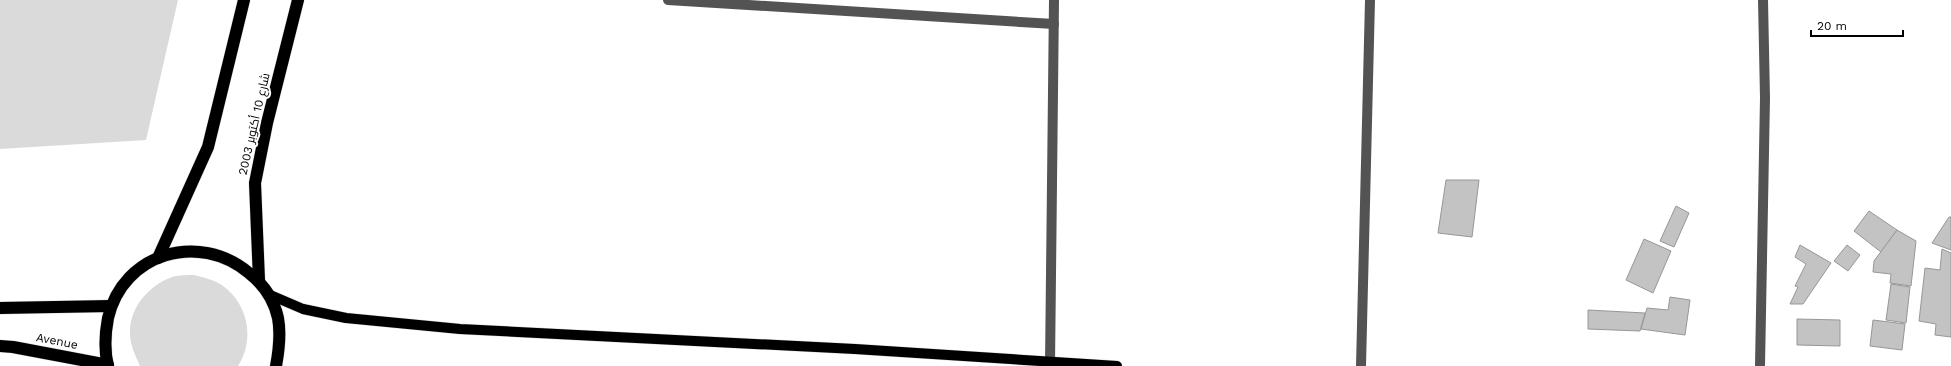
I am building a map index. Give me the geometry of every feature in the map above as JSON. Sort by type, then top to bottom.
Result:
[{"type":"highway","points":[[158,258],[208,147],[244,0]]},
{"type":"highway","name":"شارع 10 أكتوبر 2003","points":[[258,280],[255,183],[267,123],[298,0]]},
{"type":"highway","points":[[108,365],[104,335],[111,306],[122,285],[138,269],[158,258],[184,251],[212,252],[237,262],[258,280],[268,294],[278,317],[280,342],[276,366]]},
{"type":"highway","points":[[0,308],[111,306]]},
{"type":"highway","name":"Avenue","points":[[0,346],[108,365]]},
{"type":"main road","points":[[268,294],[303,309],[346,318],[403,324],[1117,366]]},
{"type":"street","points":[[668,0],[1054,24]]},
{"type":"street","points":[[1050,363],[1054,0]]},
{"type":"street","points":[[1361,366],[1370,0]]},
{"type":"street","points":[[1760,366],[1765,98],[1763,0]]},
{"type":"shaded area","points":[[0,0],[178,0],[146,140],[0,149]]},
{"type":"shaded area","points":[[194,275],[221,284],[235,298],[241,307],[245,316],[247,336],[243,357],[238,366],[140,366],[130,340],[131,321],[134,312],[144,296],[159,283],[178,276]]},
{"type":"building","points":[[1446,180],[1479,180],[1472,237],[1438,233]]},
{"type":"building","points":[[1676,206],[1689,213],[1674,247],[1660,241]]},
{"type":"building","points":[[1869,211],[1897,230],[1881,252],[1854,231]]},
{"type":"building","points":[[1949,217],[1951,217],[1951,250],[1932,243]]},
{"type":"building","points":[[1897,230],[1916,241],[1911,286],[1890,283],[1891,274],[1873,272],[1874,261]]},
{"type":"building","points":[[1644,239],[1671,251],[1653,293],[1626,280]]},
{"type":"building","points":[[1800,245],[1831,263],[1803,304],[1790,304],[1798,287],[1795,286],[1806,264],[1795,257]]},
{"type":"building","points":[[1847,245],[1860,255],[1848,271],[1834,261]]},
{"type":"building","points":[[1942,249],[1951,253],[1951,337],[1935,335],[1936,324],[1919,321],[1925,268],[1940,270]]},
{"type":"building","points":[[1891,284],[1910,287],[1906,323],[1886,320]]},
{"type":"building","points":[[1670,297],[1690,300],[1685,335],[1641,329],[1647,308],[1668,310]]},
{"type":"building","points":[[1588,310],[1645,313],[1640,331],[1588,329]]},
{"type":"building","points":[[1797,319],[1840,320],[1840,346],[1797,345]]},
{"type":"building","points":[[1873,320],[1905,324],[1902,350],[1870,346]]}]
